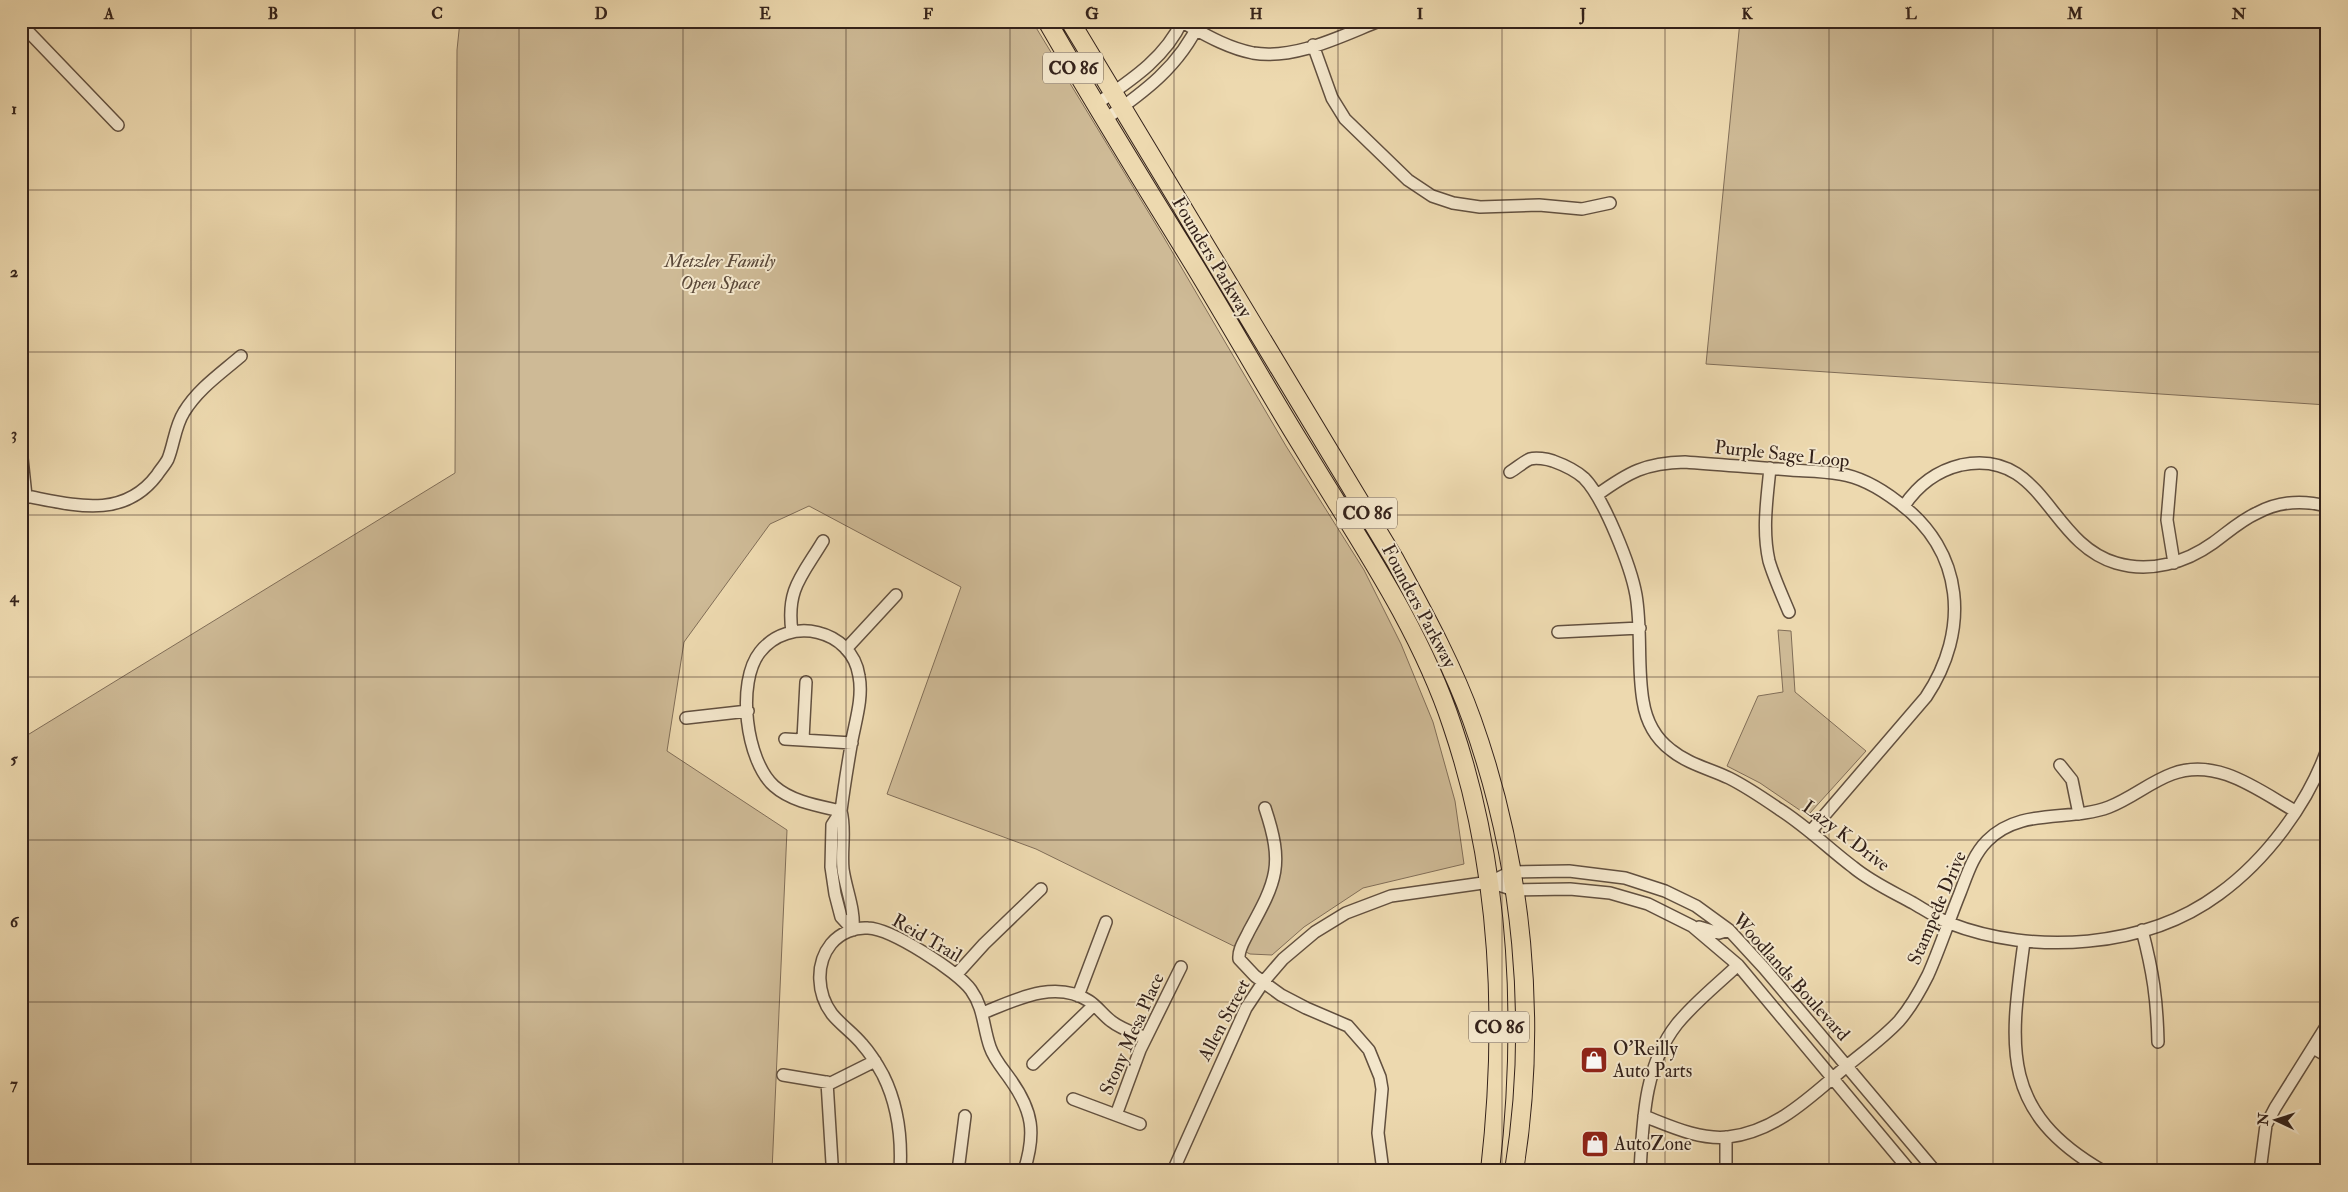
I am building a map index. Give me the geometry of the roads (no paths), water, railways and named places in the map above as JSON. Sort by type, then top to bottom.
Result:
[{"type":"highway","name":"Founders Parkway","points":[[1047,21],[1104,120],[1374,565],[1430,670],[1452,724],[1483,837],[1490,882],[1497,969],[1500,1060],[1490,1171]]},
{"type":"highway","name":"Founders Parkway","points":[[1070,21],[1376,529],[1431,628],[1451,669],[1481,749],[1500,820],[1514,890],[1522,964],[1525,1030],[1521,1118],[1514,1171]]},
{"type":"street","points":[[1104,120],[1117,100],[1172,39],[1182,22],[1198,25],[1227,45],[1253,53],[1276,54],[1314,45],[1379,21]]},
{"type":"street","points":[[21,24],[118,125]]},
{"type":"street","points":[[1095,105],[1117,100],[1169,69],[1198,25]]},
{"type":"street","points":[[1314,45],[1332,98],[1345,119],[1408,180],[1432,196],[1453,203],[1480,207],[1539,205],[1582,209],[1610,202]]},
{"type":"street","points":[[21,449],[24,500],[80,506],[103,506],[130,499],[148,486],[167,461],[182,415],[195,395],[241,356]]},
{"type":"street","name":"Lazy K Drive","points":[[1510,472],[1532,458],[1548,460],[1565,466],[1583,477],[1597,495],[1626,562],[1636,593],[1640,628],[1642,701],[1648,720],[1661,741],[1683,758],[1751,790],[1811,831],[1855,869],[1948,922],[2024,942],[2071,942],[2142,930],[2191,911],[2218,895],[2249,869],[2295,811],[2327,750]]},
{"type":"street","name":"Purple Sage Loop","points":[[1597,495],[1617,480],[1653,464],[1685,462],[1841,474],[1884,491],[1904,506],[1934,538],[1952,584],[1955,609],[1949,652],[1939,677],[1926,697],[1811,831]]},
{"type":"street","points":[[1904,506],[1918,487],[1940,472],[1969,464],[1995,465],[2022,476],[2032,485],[2071,534],[2090,551],[2104,559],[2131,566],[2174,563],[2201,551],[2256,513],[2268,508],[2295,502],[2327,506]]},
{"type":"street","points":[[1770,468],[1765,522],[1766,542],[1770,562],[1789,612]]},
{"type":"street","points":[[2171,473],[2167,520],[2174,563]]},
{"type":"street","points":[[792,632],[790,607],[793,593],[823,542]]},
{"type":"street","points":[[846,649],[896,595]]},
{"type":"street","points":[[1558,632],[1640,628]]},
{"type":"street","points":[[841,811],[790,797],[769,781],[755,758],[748,712],[749,677],[756,658],[770,642],[792,632],[800,630],[821,633],[833,638],[846,649],[856,664],[860,683],[841,811],[844,826],[844,871],[854,913],[853,930],[836,939],[827,950],[821,964],[820,985],[832,1014],[861,1043],[874,1061],[889,1088],[897,1110],[900,1140],[900,1171]]},
{"type":"street","points":[[803,740],[806,682]]},
{"type":"street","points":[[686,718],[748,712]]},
{"type":"street","points":[[785,739],[852,743]]},
{"type":"street","points":[[2060,765],[2072,780],[2079,814]]},
{"type":"street","name":"Stampede Drive","points":[[1644,1116],[1690,1132],[1726,1137],[1748,1134],[1782,1118],[1833,1078],[1899,1021],[1916,998],[1929,972],[1972,861],[1986,842],[1996,833],[2018,821],[2079,814],[2107,808],[2173,774],[2190,769],[2205,768],[2230,775],[2295,811]]},
{"type":"street","points":[[1265,808],[1276,844],[1276,874],[1267,898],[1238,956],[1247,969],[1295,1003],[1348,1026],[1369,1050],[1380,1077],[1382,1089],[1378,1133],[1383,1171]]},
{"type":"street","name":"Woodlands Boulevard","points":[[1490,882],[1511,872],[1569,871],[1625,878],[1681,898],[1696,906],[1728,930],[1754,957],[1935,1171]]},
{"type":"street","name":"Woodlands Boulevard","points":[[1490,882],[1514,890],[1570,889],[1610,893],[1648,904],[1692,926],[1738,965],[1910,1171]]},
{"type":"street","name":"Allen Street","points":[[1173,1171],[1237,1026],[1264,981],[1283,959],[1309,936],[1333,920],[1361,906],[1391,896],[1490,882]]},
{"type":"street","points":[[956,975],[984,944],[1041,889]]},
{"type":"street","points":[[1078,996],[1106,922]]},
{"type":"street","points":[[1692,926],[1719,933],[1728,930]]},
{"type":"street","name":"Reid Trail","points":[[853,930],[867,928],[884,932],[956,975],[972,991],[983,1013],[990,1048],[1023,1098],[1030,1117],[1032,1141],[1024,1171]]},
{"type":"street","points":[[2142,930],[2154,975],[2158,1042]]},
{"type":"street","points":[[2024,942],[2014,1035],[2018,1075],[2035,1111],[2050,1131],[2067,1148],[2103,1171]]},
{"type":"street","points":[[1640,1171],[1644,1116],[1652,1075],[1668,1038],[1688,1012],[1738,965]]},
{"type":"street","name":"Stony Mesa Place","points":[[1116,1115],[1146,1038],[1181,967]]},
{"type":"street","points":[[983,1013],[1032,994],[1056,992],[1078,996],[1094,1005],[1115,1024],[1146,1038]]},
{"type":"street","points":[[1033,1064],[1094,1005]]},
{"type":"street","points":[[2260,1171],[2266,1126],[2275,1108],[2327,1026]]},
{"type":"street","points":[[2313,1048],[2327,1056]]},
{"type":"street","points":[[783,1075],[836,1082],[874,1061]]},
{"type":"street","points":[[827,1082],[832,1163]]},
{"type":"street","points":[[1073,1099],[1140,1124]]},
{"type":"street","points":[[958,1171],[965,1116]]},
{"type":"street","points":[[1726,1137],[1726,1171]]},
{"type":"place","name":"O'Reilly Auto Parts","points":[[1594,1060]]},
{"type":"place","name":"AutoZone","points":[[1595,1144]]},
{"type":"park label","name":"Metzler Family Open Space","points":[[720,272]]}]
